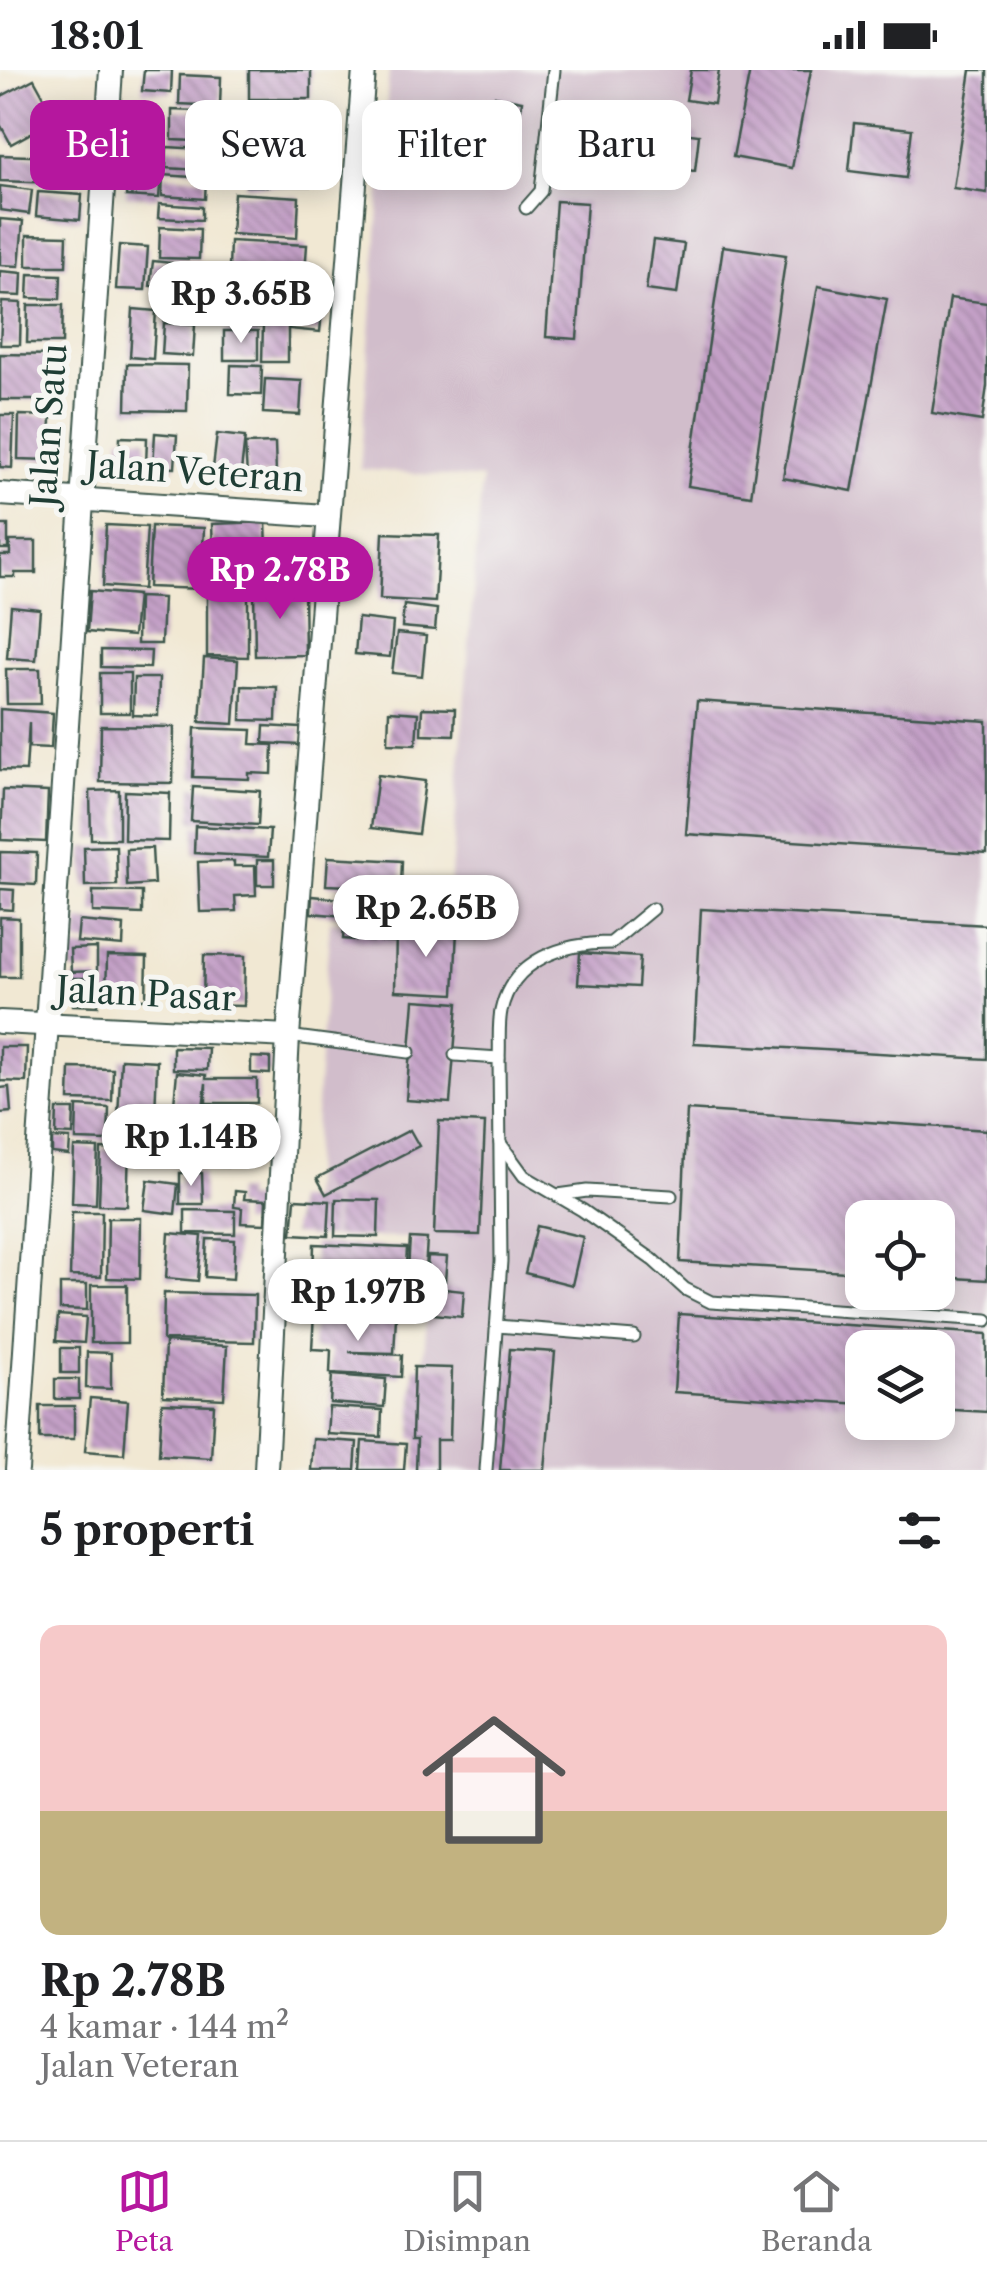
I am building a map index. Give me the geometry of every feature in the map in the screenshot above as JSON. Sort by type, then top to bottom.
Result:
[{"type":"street","name":"Jalan Satu","points":[[17,1470],[50,1025],[78,500],[110,70]]},
{"type":"street","points":[[266,1470],[288,1036],[364,70]]},
{"type":"street","name":"Jalan Veteran","points":[[0,494],[326,516]]},
{"type":"street","name":"Jalan Pasar","points":[[0,1022],[288,1036]]},
{"type":"lane","points":[[526,208],[541,191],[554,70]]},
{"type":"lane","points":[[486,1470],[497,1326],[502,1011],[512,983],[532,961],[580,944],[611,943],[652,909]]},
{"type":"lane","points":[[288,1036],[409,1052]]},
{"type":"lane","points":[[455,1056],[499,1058]]},
{"type":"lane","points":[[500,1142],[524,1176],[652,1260],[685,1289],[711,1302],[987,1320]]},
{"type":"lane","points":[[558,1195],[586,1191],[671,1196]]},
{"type":"lane","points":[[497,1326],[634,1337]]},
{"type":"shaded area","points":[[389,70],[987,70],[987,1470],[421,1470],[428,1238],[307,1237],[330,921],[447,925],[482,479],[360,469],[380,190],[522,190],[522,100],[387,100]]},
{"type":"building","points":[[144,70],[172,70],[171,93],[142,91]]},
{"type":"building","points":[[249,70],[311,70],[311,99],[249,99]]},
{"type":"building","points":[[691,70],[719,70],[714,104],[686,100]]},
{"type":"building","points":[[750,70],[811,70],[792,168],[733,157]]},
{"type":"building","points":[[971,70],[987,70],[987,193],[953,188]]},
{"type":"building","points":[[180,75],[221,77],[220,100],[185,100],[185,104],[179,104]]},
{"type":"building","points":[[34,79],[46,100],[30,100],[30,133],[11,144],[0,124],[0,97]]},
{"type":"building","points":[[172,110],[185,111],[185,141],[172,140]]},
{"type":"building","points":[[854,123],[912,129],[906,178],[849,171]]},
{"type":"building","points":[[691,134],[699,135],[695,171],[691,171]]},
{"type":"building","points":[[167,147],[185,148],[185,169],[166,168]]},
{"type":"building","points":[[0,155],[30,156],[30,182],[0,181]]},
{"type":"building","points":[[165,175],[185,177],[185,190],[205,190],[205,199],[162,196]]},
{"type":"building","points":[[0,186],[32,190],[29,214],[0,210]]},
{"type":"building","points":[[126,190],[160,190],[159,198],[126,196]]},
{"type":"building","points":[[38,192],[82,195],[80,220],[36,216]]},
{"type":"building","points":[[234,193],[299,197],[297,238],[231,234]]},
{"type":"building","points":[[556,201],[587,203],[577,339],[546,337]]},
{"type":"building","points":[[159,204],[202,207],[202,220],[158,218]]},
{"type":"building","points":[[0,219],[23,221],[19,266],[0,265]]},
{"type":"building","points":[[160,227],[200,229],[199,259],[159,258]]},
{"type":"building","points":[[27,235],[67,236],[66,266],[27,266]]},
{"type":"building","points":[[653,240],[684,244],[677,294],[646,290]]},
{"type":"building","points":[[230,241],[307,245],[305,272],[229,269]]},
{"type":"building","points":[[119,245],[148,247],[145,290],[116,289]]},
{"type":"building","points":[[723,246],[786,255],[751,496],[688,486]]},
{"type":"building","points":[[153,261],[192,265],[189,290],[150,286]]},
{"type":"building","points":[[0,271],[22,273],[21,296],[0,295]]},
{"type":"building","points":[[235,273],[289,276],[288,293],[234,290]]},
{"type":"building","points":[[29,274],[61,275],[60,299],[28,298]]},
{"type":"building","points":[[818,286],[887,299],[852,491],[783,478]]},
{"type":"building","points":[[294,287],[324,290],[320,332],[289,329]]},
{"type":"building","points":[[233,296],[261,298],[260,327],[232,326]]},
{"type":"building","points":[[950,298],[987,303],[987,386],[982,421],[932,413]]},
{"type":"building","points":[[167,299],[207,300],[207,319],[166,318]]},
{"type":"building","points":[[2,302],[21,303],[20,345],[0,345]]},
{"type":"building","points":[[28,305],[63,305],[62,343],[27,343]]},
{"type":"building","points":[[133,309],[156,311],[153,359],[130,357]]},
{"type":"building","points":[[164,323],[195,325],[193,356],[162,354]]},
{"type":"building","points":[[263,324],[288,324],[288,362],[262,362]]},
{"type":"building","points":[[224,331],[258,331],[258,360],[224,360]]},
{"type":"building","points":[[0,354],[57,355],[56,400],[0,400]]},
{"type":"building","points":[[127,364],[188,365],[187,411],[126,410]]},
{"type":"building","points":[[231,365],[262,366],[261,395],[230,394]]},
{"type":"building","points":[[265,379],[302,381],[300,415],[263,413]]},
{"type":"building","points":[[0,415],[14,415],[12,468],[0,467]]},
{"type":"building","points":[[19,415],[51,416],[50,460],[18,459]]},
{"type":"building","points":[[155,433],[177,435],[175,468],[153,467]]},
{"type":"building","points":[[217,434],[245,437],[239,489],[211,485]]},
{"type":"building","points":[[120,437],[147,438],[146,466],[119,465]]},
{"type":"building","points":[[275,443],[276,474],[247,476],[245,444]]},
{"type":"building","points":[[266,522],[267,549],[213,550],[212,524]]},
{"type":"building","points":[[0,525],[8,525],[8,549],[0,549]]},
{"type":"building","points":[[106,525],[147,527],[143,589],[103,586]]},
{"type":"building","points":[[151,526],[204,528],[201,589],[148,587]]},
{"type":"building","points":[[383,533],[439,535],[435,602],[380,599]]},
{"type":"building","points":[[10,541],[36,541],[36,573],[0,577],[0,555],[10,555]]},
{"type":"building","points":[[253,556],[255,583],[217,585],[216,558]]},
{"type":"building","points":[[304,588],[305,655],[255,656],[254,589]]},
{"type":"building","points":[[207,590],[248,590],[248,657],[207,656]]},
{"type":"building","points":[[90,591],[137,595],[133,636],[87,632]]},
{"type":"building","points":[[138,597],[163,598],[161,644],[137,644]]},
{"type":"building","points":[[404,605],[437,609],[435,630],[402,627]]},
{"type":"building","points":[[11,606],[40,609],[36,660],[7,658]]},
{"type":"building","points":[[358,618],[393,622],[390,657],[355,654]]},
{"type":"building","points":[[397,633],[426,636],[422,676],[392,673]]},
{"type":"building","points":[[101,650],[151,651],[150,668],[101,667]]},
{"type":"building","points":[[204,658],[238,660],[234,724],[200,722]]},
{"type":"building","points":[[6,669],[40,669],[41,704],[7,704]]},
{"type":"building","points":[[100,673],[130,673],[130,713],[100,713]]},
{"type":"building","points":[[134,678],[159,678],[158,716],[133,715]]},
{"type":"building","points":[[242,686],[277,687],[276,721],[241,720]]},
{"type":"building","points":[[697,701],[987,721],[987,854],[686,834]]},
{"type":"building","points":[[422,708],[455,709],[454,735],[421,734]]},
{"type":"building","points":[[0,709],[53,713],[51,748],[29,747],[29,722],[26,771],[0,770]]},
{"type":"building","points":[[389,711],[418,713],[416,744],[388,743]]},
{"type":"building","points":[[101,726],[174,727],[173,783],[100,782]]},
{"type":"building","points":[[264,726],[301,728],[300,745],[263,743]]},
{"type":"building","points":[[195,728],[252,730],[251,744],[273,745],[272,774],[249,773],[249,779],[193,777]]},
{"type":"building","points":[[378,775],[425,781],[418,834],[371,828]]},
{"type":"building","points":[[193,787],[260,791],[258,825],[191,821]]},
{"type":"building","points":[[3,790],[48,792],[46,842],[1,840]]},
{"type":"building","points":[[119,790],[119,839],[91,839],[90,791]]},
{"type":"building","points":[[125,791],[170,793],[169,841],[124,840]]},
{"type":"building","points":[[195,826],[270,830],[268,857],[194,853]]},
{"type":"building","points":[[116,846],[117,885],[85,886],[84,847]]},
{"type":"building","points":[[152,848],[154,884],[127,886],[126,849]]},
{"type":"building","points":[[0,852],[37,853],[36,885],[0,883]]},
{"type":"building","points":[[328,857],[402,861],[401,888],[326,885]]},
{"type":"building","points":[[257,860],[274,860],[274,885],[257,885]]},
{"type":"building","points":[[234,861],[234,866],[255,866],[256,895],[235,896],[236,911],[200,912],[198,862]]},
{"type":"building","points":[[0,889],[14,890],[13,910],[0,909]]},
{"type":"building","points":[[93,891],[142,892],[142,914],[93,912]]},
{"type":"building","points":[[312,896],[363,901],[361,918],[396,921],[393,943],[343,939],[345,916],[311,913]]},
{"type":"building","points":[[701,909],[987,925],[987,1059],[694,1043]]},
{"type":"building","points":[[0,917],[19,918],[19,977],[0,977]]},
{"type":"building","points":[[79,921],[124,925],[123,946],[77,942]]},
{"type":"building","points":[[396,927],[457,929],[454,994],[395,991]]},
{"type":"building","points":[[97,948],[97,971],[71,972],[70,949]]},
{"type":"building","points":[[580,953],[640,957],[638,987],[578,984]]},
{"type":"building","points":[[204,955],[245,956],[244,1006],[203,1005]]},
{"type":"building","points":[[107,956],[147,957],[146,999],[106,998]]},
{"type":"building","points":[[73,978],[98,978],[98,1006],[73,1005]]},
{"type":"building","points":[[414,1000],[458,1003],[450,1103],[406,1100]]},
{"type":"building","points":[[0,1047],[27,1047],[26,1082],[0,1081]]},
{"type":"building","points":[[173,1047],[208,1048],[207,1070],[173,1069]]},
{"type":"building","points":[[251,1057],[270,1058],[270,1074],[251,1073]]},
{"type":"building","points":[[121,1059],[157,1061],[155,1117],[118,1116]]},
{"type":"building","points":[[70,1068],[113,1069],[112,1101],[69,1100]]},
{"type":"building","points":[[177,1072],[206,1075],[206,1079],[257,1079],[257,1103],[206,1103],[206,1083],[202,1117],[173,1114]]},
{"type":"building","points":[[9,1087],[11,1112],[0,1113],[0,1088]]},
{"type":"building","points":[[77,1106],[109,1108],[108,1141],[76,1140]]},
{"type":"building","points":[[57,1109],[74,1109],[73,1135],[56,1134]]},
{"type":"building","points":[[687,1110],[987,1130],[987,1280],[955,1278],[955,1200],[845,1200],[845,1272],[680,1262]]},
{"type":"building","points":[[177,1118],[193,1119],[192,1141],[176,1140]]},
{"type":"building","points":[[439,1121],[485,1123],[480,1235],[434,1234]]},
{"type":"building","points":[[410,1130],[419,1146],[326,1194],[317,1178]]},
{"type":"building","points":[[52,1138],[70,1139],[69,1155],[52,1153]]},
{"type":"building","points":[[178,1144],[228,1145],[227,1167],[178,1166]]},
{"type":"building","points":[[74,1147],[98,1148],[96,1204],[72,1203]]},
{"type":"building","points":[[101,1149],[129,1150],[127,1206],[99,1205]]},
{"type":"building","points":[[180,1173],[202,1173],[203,1204],[180,1204]]},
{"type":"building","points":[[148,1180],[178,1184],[175,1214],[144,1210]]},
{"type":"building","points":[[235,1191],[245,1192],[244,1199],[266,1200],[265,1224],[241,1223],[242,1208],[234,1207]]},
{"type":"building","points":[[295,1199],[330,1201],[328,1236],[292,1234]]},
{"type":"building","points":[[336,1199],[379,1200],[378,1237],[335,1236]]},
{"type":"building","points":[[185,1210],[235,1211],[235,1234],[185,1233]]},
{"type":"building","points":[[72,1212],[102,1212],[101,1277],[70,1276]]},
{"type":"building","points":[[108,1218],[141,1218],[140,1279],[107,1278]]},
{"type":"building","points":[[537,1226],[583,1237],[572,1285],[525,1273]]},
{"type":"building","points":[[169,1233],[202,1236],[198,1281],[166,1278]]},
{"type":"building","points":[[410,1238],[427,1239],[424,1286],[407,1285]]},
{"type":"building","points":[[207,1239],[235,1240],[233,1279],[205,1277]]},
{"type":"building","points":[[314,1244],[407,1248],[405,1281],[348,1279],[396,1282],[395,1314],[328,1311],[330,1278],[313,1277]]},
{"type":"building","points":[[428,1256],[447,1257],[445,1281],[426,1280]]},
{"type":"building","points":[[60,1284],[87,1284],[87,1310],[60,1309]]},
{"type":"building","points":[[91,1285],[127,1285],[127,1343],[91,1343]]},
{"type":"building","points":[[425,1287],[464,1291],[462,1317],[423,1313]]},
{"type":"building","points":[[164,1293],[255,1295],[254,1342],[163,1340]]},
{"type":"building","points":[[314,1313],[396,1317],[394,1353],[349,1352],[402,1355],[401,1377],[330,1373],[331,1350],[312,1349]]},
{"type":"building","points":[[679,1314],[925,1330],[845,1330],[845,1403],[674,1392]]},
{"type":"building","points":[[58,1315],[86,1317],[84,1343],[56,1341]]},
{"type":"building","points":[[955,1332],[987,1334],[987,1412],[955,1410]]},
{"type":"building","points":[[165,1342],[227,1346],[224,1399],[163,1396]]},
{"type":"building","points":[[61,1348],[79,1348],[79,1373],[61,1373]]},
{"type":"building","points":[[510,1349],[555,1352],[545,1470],[500,1470]]},
{"type":"building","points":[[87,1352],[111,1353],[111,1389],[86,1388]]},
{"type":"building","points":[[414,1367],[452,1368],[450,1440],[436,1440],[436,1470],[416,1470],[417,1439],[412,1439]]},
{"type":"building","points":[[332,1375],[386,1379],[384,1407],[330,1403]]},
{"type":"building","points":[[55,1379],[79,1379],[79,1399],[55,1399]]},
{"type":"building","points":[[90,1398],[128,1401],[124,1454],[85,1451]]},
{"type":"building","points":[[162,1403],[214,1405],[211,1458],[159,1455]]},
{"type":"building","points":[[40,1406],[74,1406],[74,1439],[40,1439]]},
{"type":"building","points":[[329,1407],[382,1410],[381,1437],[327,1434]]},
{"type":"building","points":[[313,1439],[357,1442],[355,1470],[311,1470]]},
{"type":"building","points":[[362,1441],[406,1444],[404,1470],[360,1470]]}]
